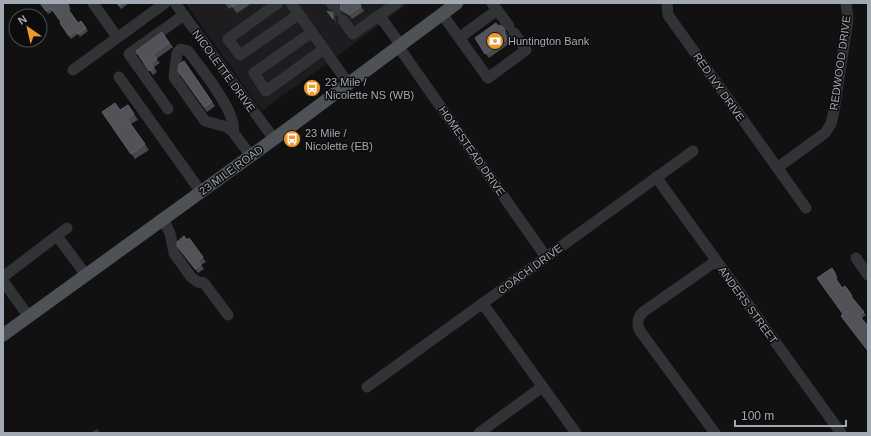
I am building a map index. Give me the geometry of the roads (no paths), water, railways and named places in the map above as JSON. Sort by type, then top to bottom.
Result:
[{"type":"main road","name":"23 MILE ROAD","points":[[3,335],[274,139],[457,3]]},
{"type":"street","points":[[93,3],[117,38]]},
{"type":"street","points":[[73,70],[165,3]]},
{"type":"street","name":"NICOLETTE DRIVE","points":[[175,3],[274,139]]},
{"type":"street","points":[[278,3],[228,39],[240,55],[299,14]]},
{"type":"street","points":[[291,3],[348,83]]},
{"type":"street","points":[[337,11],[353,34],[397,3]]},
{"type":"street","name":"RED IVY DRIVE","points":[[667,3],[668,15],[806,208]]},
{"type":"street","name":"REDWOOD DRIVE","points":[[777,168],[825,133],[831,124],[848,19],[846,3]]},
{"type":"street","points":[[442,14],[459,38],[488,78],[526,50],[495,7],[459,38]]},
{"type":"street","points":[[168,109],[129,54],[184,15]]},
{"type":"street","name":"HOMESTEAD DRIVE","points":[[379,16],[546,257]]},
{"type":"street","points":[[312,32],[254,73],[266,91],[324,49]]},
{"type":"street","points":[[233,132],[234,123],[227,106],[188,50],[181,49],[177,52],[174,77],[205,121],[227,127],[233,132],[250,156]]},
{"type":"street","points":[[119,77],[201,192]]},
{"type":"street","name":"COACH DRIVE","points":[[368,387],[693,151]]},
{"type":"street","name":"ANDERS STREET","points":[[656,177],[841,433]]},
{"type":"street","points":[[163,219],[170,233],[174,254],[191,277],[198,282],[204,283],[228,315]]},
{"type":"street","points":[[3,277],[68,228]]},
{"type":"street","points":[[57,236],[86,275]]},
{"type":"street","points":[[856,258],[868,275]]},
{"type":"street","points":[[715,433],[640,330],[638,319],[643,312],[716,261]]},
{"type":"street","points":[[3,281],[29,316]]},
{"type":"street","points":[[483,304],[576,433]]},
{"type":"street","points":[[479,433],[542,387]]},
{"type":"waterway","points":[[93,433],[97,430],[99,433]]},
{"type":"place","name":"Huntington Bank","points":[[495,41]]},
{"type":"place","name":"23 Mile / Nicolette NS (WB)","points":[[312,88]]},
{"type":"place","name":"23 Mile / Nicolette (EB)","points":[[292,139]]}]
